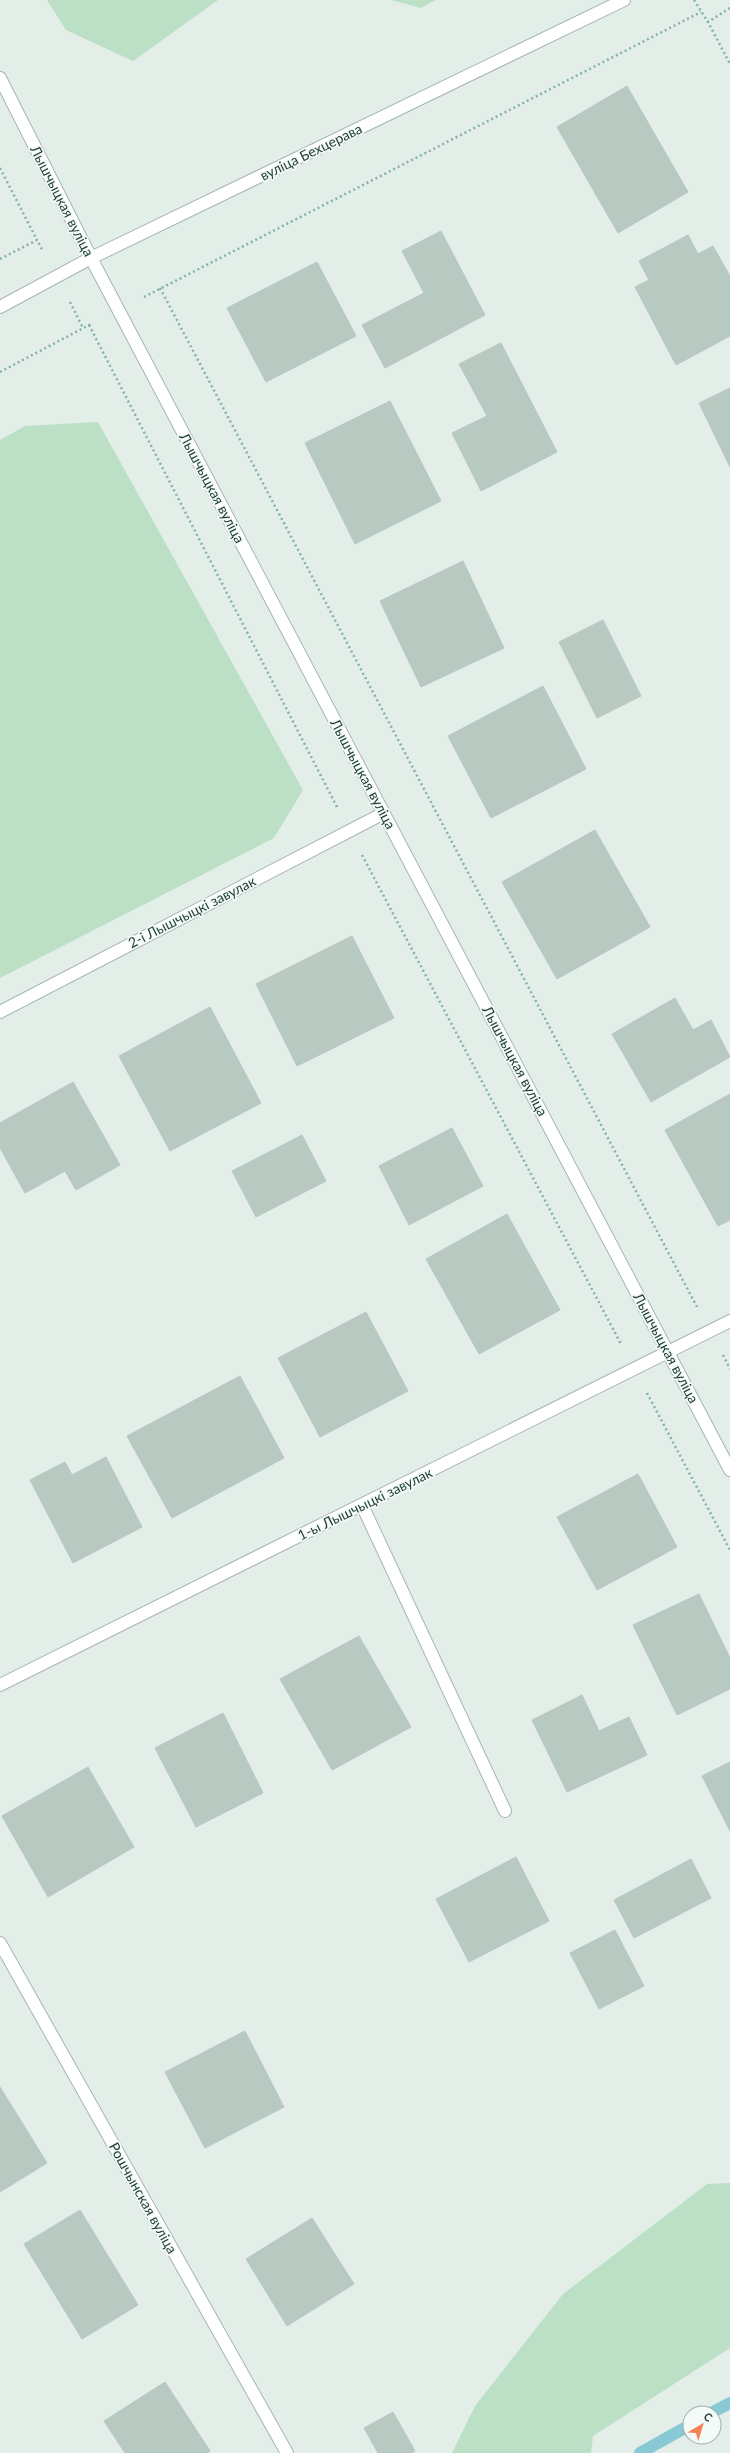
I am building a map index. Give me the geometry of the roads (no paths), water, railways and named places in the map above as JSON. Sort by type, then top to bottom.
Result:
[{"type":"street","name":"вуліца Бехцерава","points":[[0,307],[91,258],[624,0]]},
{"type":"street","name":"Лышчыцкая вуліца","points":[[0,78],[118,310],[730,1470]]},
{"type":"street","name":"2-і Лышчыцкі завулак","points":[[0,1012],[384,812]]},
{"type":"street","name":"1-ы Лышчыцкі завулак","points":[[0,1685],[635,1370],[730,1321]]},
{"type":"street","points":[[362,1505],[505,1811]]},
{"type":"street","name":"Рошчынская вуліца","points":[[0,1943],[287,2453]]},
{"type":"waterway","points":[[722,2407],[730,2403]]},
{"type":"waterway","points":[[640,2453],[682,2429]]}]
